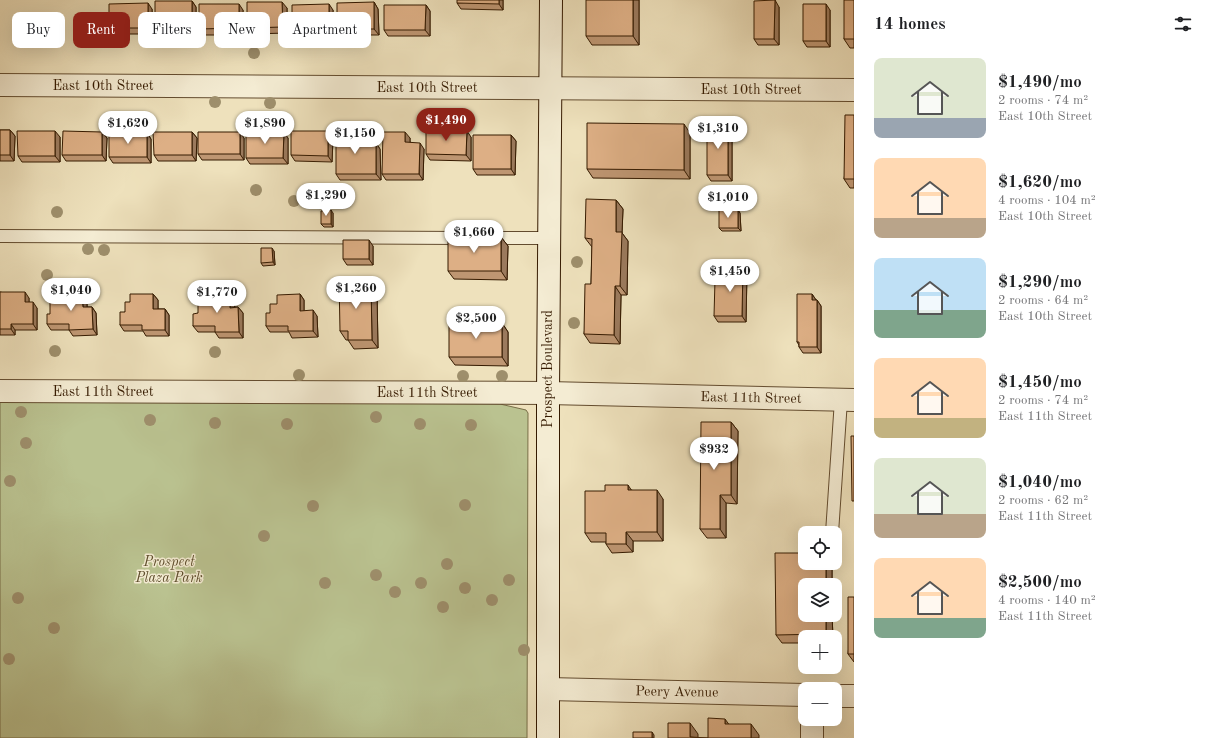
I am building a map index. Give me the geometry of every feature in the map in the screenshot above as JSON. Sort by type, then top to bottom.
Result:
[{"type":"street","name":"Prospect Boulevard","points":[[548,738],[548,394],[551,0]]},
{"type":"street","name":"East 10th Street","points":[[0,85],[854,90]]},
{"type":"street","name":"East 11th Street","points":[[0,391],[548,394],[848,400]]},
{"type":"street","name":"Peery Avenue","points":[[548,690],[798,695]]},
{"type":"street","points":[[842,696],[854,696]]},
{"type":"street","points":[[812,726],[812,738]]},
{"type":"lane","points":[[0,236],[550,238]]},
{"type":"lane","points":[[833,526],[848,400]]},
{"type":"green space","name":"Prospect Plaza Park","points":[[0,401],[500,404],[526,410],[528,413],[527,738],[0,738]]},
{"type":"building","points":[[457,0],[499,0],[499,4],[457,3]]},
{"type":"building","points":[[586,0],[633,0],[633,36],[586,36]]},
{"type":"building","points":[[775,0],[774,39],[754,39],[754,1]]},
{"type":"building","points":[[844,0],[854,0],[854,39],[844,39]]},
{"type":"building","points":[[155,1],[192,1],[192,12],[155,12]]},
{"type":"building","points":[[247,2],[282,2],[282,12],[278,12],[278,27],[270,27],[270,12],[247,12]]},
{"type":"building","points":[[374,2],[374,29],[371,29],[371,12],[337,12],[337,3]]},
{"type":"building","points":[[148,3],[148,12],[138,12],[138,28],[130,28],[130,12],[109,12],[109,4]]},
{"type":"building","points":[[199,4],[239,4],[239,12],[214,12],[214,29],[206,29],[206,12],[199,12]]},
{"type":"building","points":[[329,4],[329,12],[292,12],[292,5]]},
{"type":"building","points":[[803,4],[826,4],[826,41],[803,41]]},
{"type":"building","points":[[384,5],[426,5],[425,30],[384,30]]},
{"type":"building","points":[[845,115],[854,115],[854,179],[844,179]]},
{"type":"building","points":[[587,123],[684,124],[684,170],[587,169]]},
{"type":"building","points":[[707,126],[728,126],[728,175],[707,175]]},
{"type":"building","points":[[0,130],[10,130],[10,155],[0,155]]},
{"type":"building","points":[[426,130],[467,131],[466,155],[426,154]]},
{"type":"building","points":[[17,131],[55,131],[55,156],[18,156]]},
{"type":"building","points":[[63,131],[102,132],[102,155],[62,155]]},
{"type":"building","points":[[291,131],[328,131],[328,156],[291,155]]},
{"type":"building","points":[[153,132],[192,132],[192,155],[154,155]]},
{"type":"building","points":[[198,132],[240,132],[240,154],[198,154]]},
{"type":"building","points":[[246,132],[284,132],[283,158],[246,158]]},
{"type":"building","points":[[336,132],[360,132],[360,143],[376,143],[376,174],[336,174]]},
{"type":"building","points":[[383,132],[405,132],[405,142],[420,143],[419,174],[382,174]]},
{"type":"building","points":[[109,133],[147,133],[147,157],[109,157]]},
{"type":"building","points":[[473,135],[511,135],[511,169],[473,169]]},
{"type":"building","points":[[586,199],[616,200],[616,232],[622,232],[620,286],[615,286],[614,335],[584,334],[585,284],[591,284],[592,239],[585,238]]},
{"type":"building","points":[[331,210],[331,224],[321,224],[321,211]]},
{"type":"building","points":[[719,210],[738,210],[738,228],[719,228]]},
{"type":"building","points":[[448,236],[501,237],[501,271],[448,271]]},
{"type":"building","points":[[343,240],[369,240],[369,259],[343,259]]},
{"type":"building","points":[[261,248],[272,248],[273,262],[261,263]]},
{"type":"building","points":[[727,266],[743,266],[742,316],[714,316],[715,280],[727,280]]},
{"type":"building","points":[[339,278],[355,278],[355,285],[371,284],[372,340],[348,340],[348,331],[340,331]]},
{"type":"building","points":[[0,292],[25,292],[25,302],[33,302],[33,324],[11,324],[11,329],[0,329]]},
{"type":"building","points":[[82,293],[83,307],[92,307],[93,329],[69,330],[69,324],[47,324],[47,314],[50,314],[50,301],[57,301],[57,294]]},
{"type":"building","points":[[230,293],[230,308],[238,307],[239,332],[215,332],[215,326],[193,326],[193,314],[198,313],[198,304],[204,304],[203,294]]},
{"type":"building","points":[[130,294],[153,294],[153,309],[165,309],[165,330],[142,330],[142,325],[120,325],[120,312],[125,312],[125,302],[130,302]]},
{"type":"building","points":[[300,294],[300,311],[313,310],[313,331],[288,331],[288,326],[266,326],[266,313],[270,313],[270,304],[277,304],[277,295]]},
{"type":"building","points":[[797,294],[812,294],[812,300],[817,300],[817,347],[799,347],[799,342],[797,342]]},
{"type":"building","points":[[449,323],[502,323],[502,357],[449,357]]},
{"type":"building","points":[[701,422],[731,422],[731,495],[720,495],[720,529],[700,529]]},
{"type":"building","points":[[851,436],[854,436],[854,501],[852,501]]},
{"type":"building","points":[[605,485],[628,485],[628,490],[657,490],[657,532],[626,532],[626,544],[606,544],[606,533],[585,533],[585,491],[605,491]]},
{"type":"building","points":[[775,553],[798,553],[798,570],[826,570],[826,578],[798,578],[798,622],[826,622],[826,630],[798,630],[798,635],[776,635]]},
{"type":"building","points":[[848,597],[854,597],[854,654],[848,654]]},
{"type":"building","points":[[708,718],[725,719],[725,724],[751,724],[751,738],[708,738]]},
{"type":"building","points":[[668,723],[690,723],[690,737],[708,738],[668,738]]},
{"type":"building","points":[[633,732],[652,732],[652,738],[633,738]]}]
